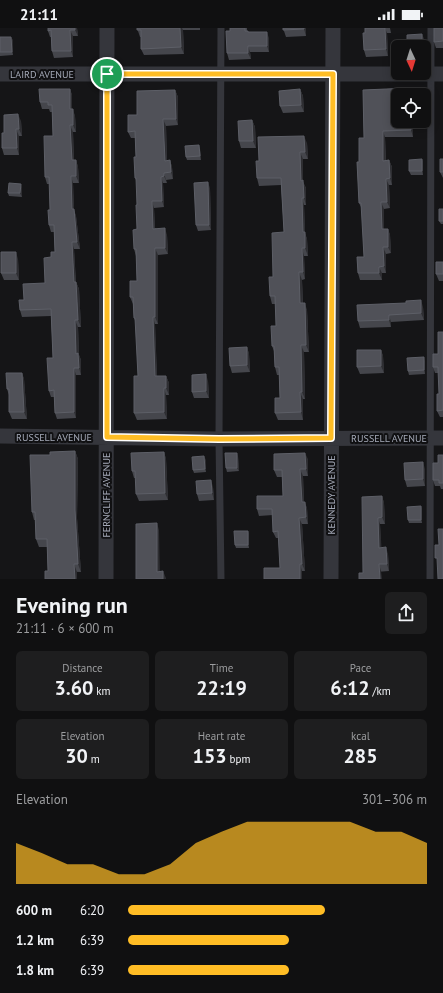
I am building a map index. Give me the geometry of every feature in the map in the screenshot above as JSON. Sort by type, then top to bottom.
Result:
[{"type":"street","name":"FERNCLIFF AVENUE","points":[[106,579],[107,28]]},
{"type":"street","name":"KENNEDY AVENUE","points":[[331,579],[333,28]]},
{"type":"street","name":"LAIRD AVENUE","points":[[0,74],[437,74]]},
{"type":"street","name":"RUSSELL AVENUE","points":[[0,436],[219,439],[437,438]]},
{"type":"lane","points":[[221,28],[222,75],[219,439],[221,579]]},
{"type":"lane","points":[[430,579],[437,438],[437,74],[431,28]]},
{"type":"building","points":[[48,28],[75,28],[75,30],[70,30],[71,51],[52,51],[51,30],[48,31]]},
{"type":"building","points":[[137,28],[180,28],[181,47],[141,49],[141,30],[137,30]]},
{"type":"building","points":[[230,28],[245,28],[245,31],[248,32],[267,32],[267,46],[248,46],[248,53],[227,53],[226,31],[230,31]]},
{"type":"building","points":[[283,28],[304,28],[304,29],[283,30]]},
{"type":"building","points":[[365,28],[385,28],[386,49],[364,50],[363,33],[365,33]]},
{"type":"building","points":[[434,28],[443,28],[443,41],[434,42]]},
{"type":"building","points":[[422,34],[422,40],[407,40],[407,35]]},
{"type":"building","points":[[0,37],[11,37],[12,52],[0,52]]},
{"type":"building","points":[[39,89],[70,89],[70,109],[73,109],[73,125],[70,125],[72,160],[76,160],[76,176],[71,176],[72,209],[74,209],[77,242],[72,242],[78,320],[75,320],[76,354],[78,353],[79,368],[74,368],[74,412],[55,413],[54,390],[49,391],[47,358],[53,358],[51,309],[20,310],[19,300],[24,300],[23,284],[45,283],[44,258],[51,257],[51,252],[55,252],[54,225],[49,225],[49,177],[45,177],[44,136],[53,136],[52,105],[48,105],[48,102],[40,102]]},
{"type":"building","points":[[300,89],[301,105],[280,106],[279,91]]},
{"type":"building","points":[[391,89],[391,128],[411,128],[411,130],[383,131],[383,161],[389,160],[390,178],[386,179],[387,202],[381,202],[382,229],[388,229],[388,247],[383,247],[384,266],[379,267],[379,273],[358,273],[357,257],[364,257],[357,162],[359,162],[359,138],[364,138],[363,90]]},
{"type":"building","points":[[175,90],[176,119],[163,119],[165,161],[170,160],[171,172],[164,173],[164,176],[161,177],[162,201],[152,201],[153,229],[165,228],[165,248],[155,248],[155,317],[153,317],[155,376],[166,376],[166,388],[164,388],[164,412],[134,413],[134,376],[138,376],[135,318],[133,297],[130,297],[130,281],[137,281],[136,249],[134,249],[133,230],[137,229],[137,205],[134,157],[136,157],[135,131],[128,132],[128,115],[137,115],[137,91]]},
{"type":"building","points":[[18,114],[19,129],[16,129],[17,148],[2,148],[4,115]]},
{"type":"building","points":[[252,120],[253,141],[239,141],[238,121]]},
{"type":"building","points":[[304,136],[305,152],[300,152],[301,181],[303,180],[304,198],[302,198],[305,248],[302,248],[303,272],[299,272],[300,303],[305,303],[306,345],[301,345],[301,412],[275,413],[275,398],[280,398],[279,367],[275,367],[274,346],[272,346],[271,326],[276,326],[275,296],[270,296],[269,277],[273,277],[272,233],[284,232],[281,178],[257,178],[256,161],[259,161],[258,137]]},
{"type":"building","points":[[199,145],[200,156],[186,157],[185,146]]},
{"type":"building","points":[[422,159],[422,171],[409,171],[409,160]]},
{"type":"building","points":[[440,159],[443,159],[443,172],[440,172]]},
{"type":"building","points":[[208,182],[209,225],[196,225],[194,183]]},
{"type":"building","points":[[9,183],[21,184],[20,193],[8,193]]},
{"type":"building","points":[[439,209],[443,209],[443,221],[439,221]]},
{"type":"building","points":[[1,252],[16,252],[16,273],[1,273]]},
{"type":"building","points":[[436,262],[443,262],[443,274],[436,274]]},
{"type":"building","points":[[421,300],[421,313],[389,315],[389,320],[358,321],[357,305],[406,303],[406,301]]},
{"type":"building","points":[[438,332],[443,332],[443,410],[437,411],[437,394],[439,394],[438,367],[433,367],[433,354],[438,354]]},
{"type":"building","points":[[247,347],[247,365],[230,366],[229,348]]},
{"type":"building","points":[[357,350],[381,350],[381,366],[357,367]]},
{"type":"building","points":[[424,357],[424,370],[408,371],[407,358]]},
{"type":"building","points":[[6,373],[22,373],[24,412],[9,412],[9,389],[7,389]]},
{"type":"building","points":[[206,374],[206,391],[192,392],[192,375]]},
{"type":"building","points":[[75,451],[75,510],[78,564],[74,564],[75,579],[45,579],[45,571],[48,571],[47,539],[36,539],[35,512],[32,512],[30,455],[50,455],[50,452]]},
{"type":"building","points":[[164,452],[165,493],[136,494],[135,471],[132,471],[131,453]]},
{"type":"building","points":[[225,453],[237,453],[237,468],[226,468]]},
{"type":"building","points":[[305,453],[306,469],[300,469],[302,502],[305,502],[306,517],[299,518],[302,564],[300,564],[300,579],[264,579],[264,568],[280,568],[278,531],[273,532],[272,509],[257,509],[257,496],[283,496],[282,470],[274,470],[274,454]]},
{"type":"building","points":[[438,455],[443,455],[443,483],[439,483],[439,480],[433,480],[433,463],[438,463]]},
{"type":"building","points":[[204,456],[205,469],[193,470],[192,457]]},
{"type":"building","points":[[423,462],[423,479],[405,480],[404,463]]},
{"type":"building","points":[[211,480],[212,493],[197,494],[196,481]]},
{"type":"building","points":[[382,496],[382,517],[378,518],[379,548],[386,547],[387,564],[379,564],[380,579],[359,579],[359,573],[363,573],[362,497]]},
{"type":"building","points":[[421,506],[421,520],[408,520],[407,507]]},
{"type":"building","points":[[157,523],[157,572],[163,571],[163,579],[136,579],[136,524]]},
{"type":"building","points":[[438,529],[443,529],[443,579],[438,579],[437,558],[435,558],[435,545],[439,545]]},
{"type":"building","points":[[234,531],[248,531],[248,545],[235,545]]},
{"type":"route","points":[[107,74],[333,74],[331,438],[219,439],[107,437],[107,74]]}]
